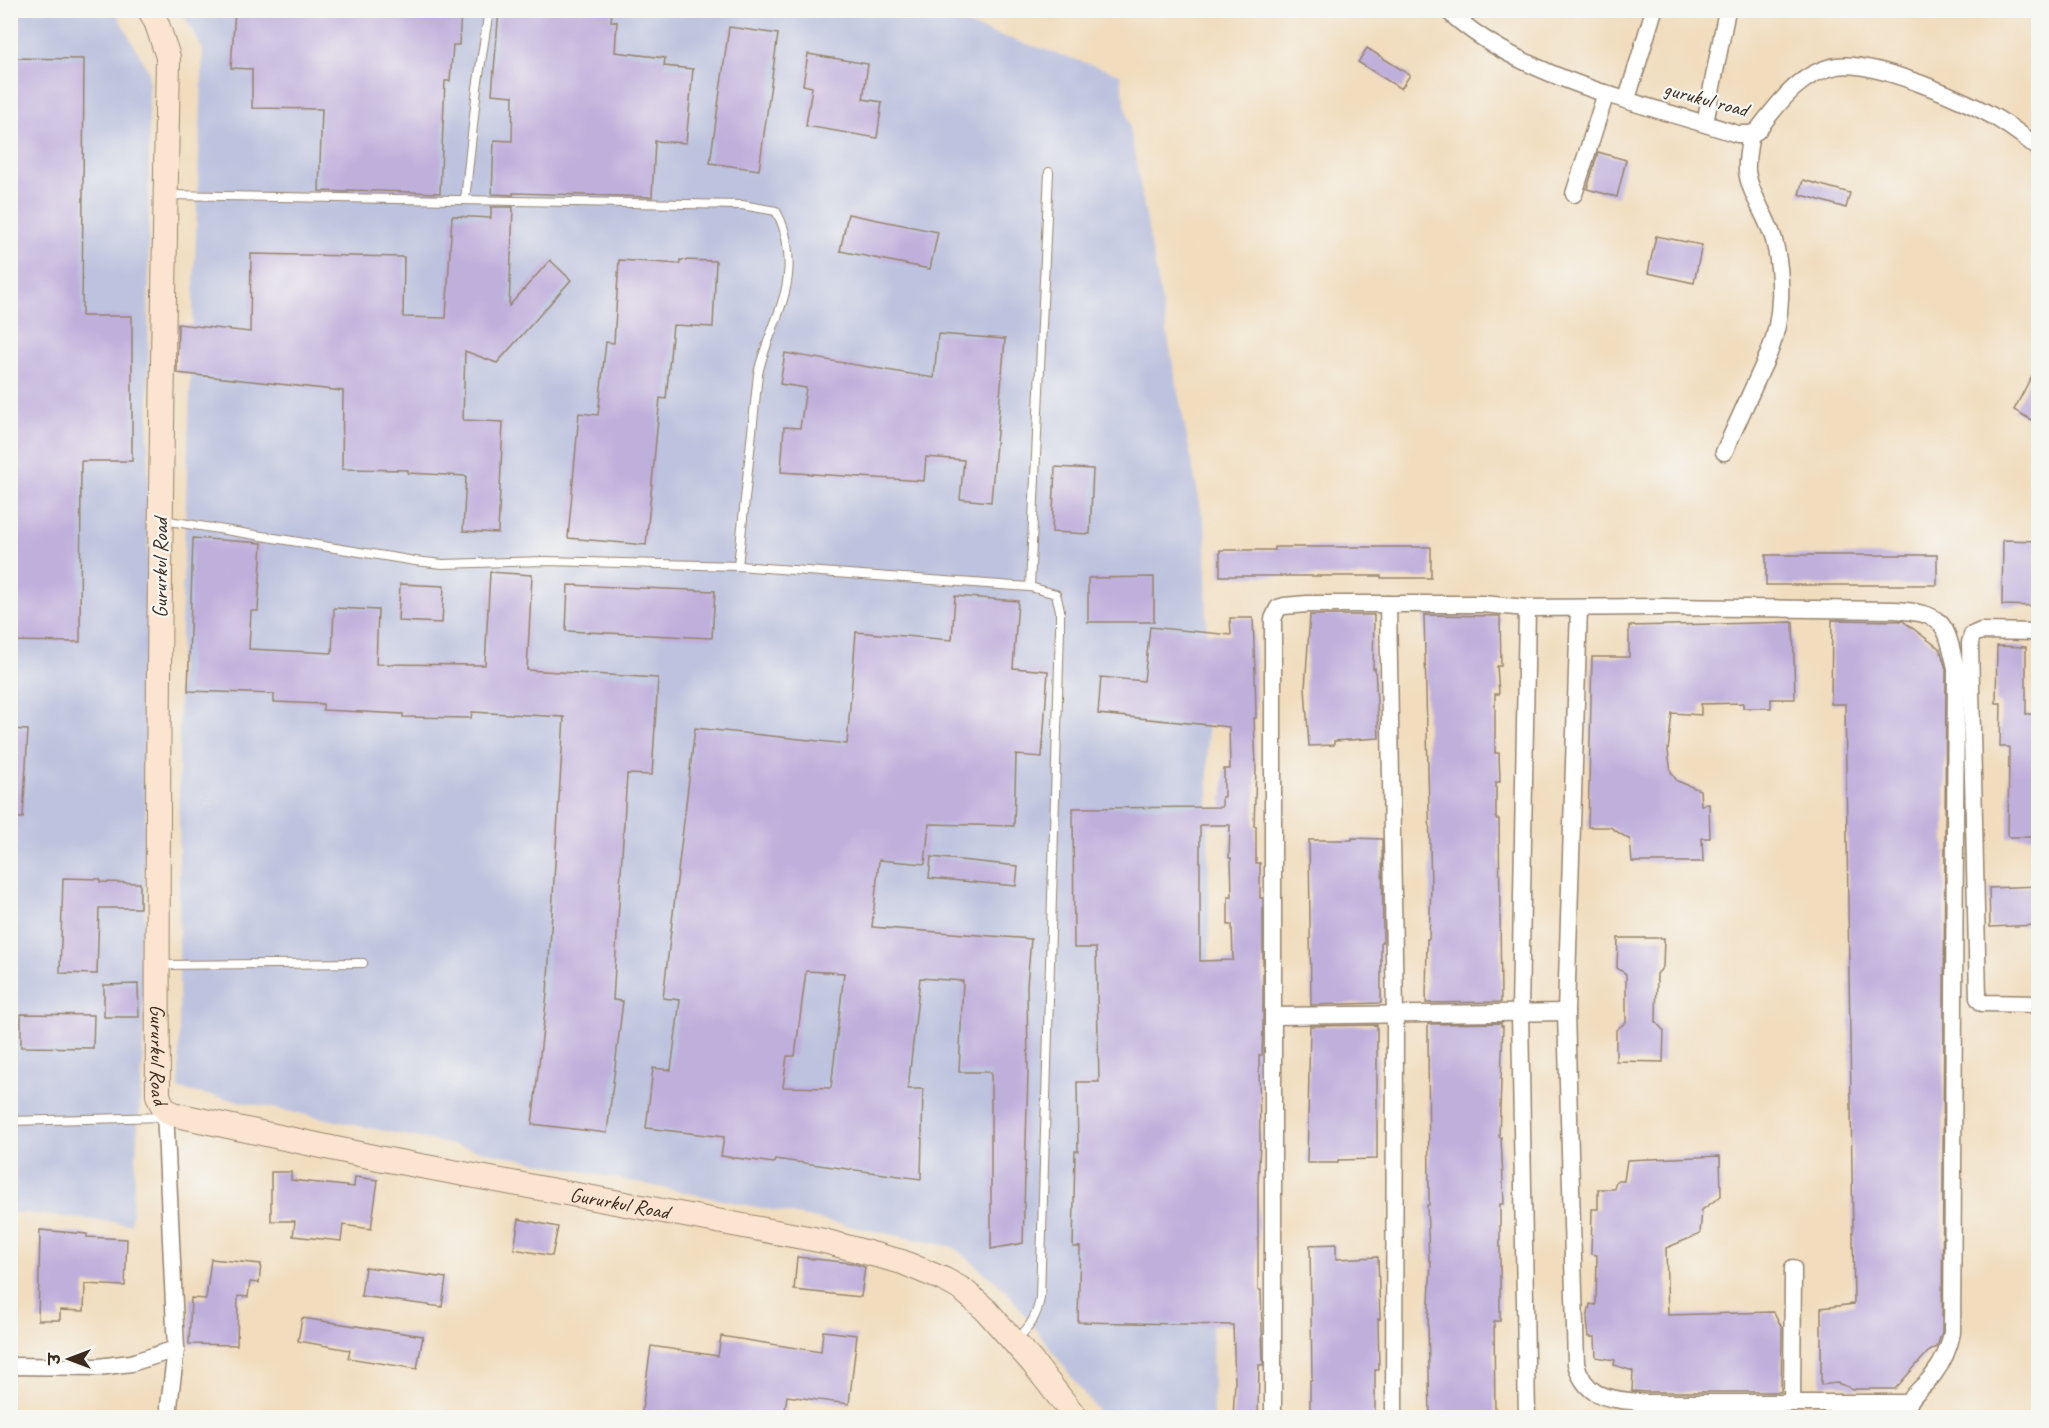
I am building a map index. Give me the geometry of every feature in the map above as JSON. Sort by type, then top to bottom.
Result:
[{"type":"street","name":"Gururkul Road","points":[[150,10],[160,31],[168,57],[157,965],[158,1095],[165,1113],[378,1158],[836,1244],[902,1262],[963,1290],[986,1310],[1076,1418]]},
{"type":"street","name":"gurukul road","points":[[1447,10],[1486,40],[1558,76],[1737,134],[1751,134],[1756,131],[1783,97],[1798,83],[1817,72],[1837,66],[1858,66],[1887,72],[1940,92],[1999,119],[2038,148]]},
{"type":"street","points":[[1626,99],[1654,10]]},
{"type":"street","points":[[1705,123],[1727,10]]},
{"type":"street","points":[[1574,194],[1606,93]]},
{"type":"street","points":[[1724,452],[1769,353],[1778,322],[1779,271],[1774,240],[1747,172],[1751,134]]},
{"type":"street","points":[[1388,604],[1395,1014],[1394,1418]]},
{"type":"street","points":[[1273,1418],[1272,619],[1278,608],[1284,606],[1482,604],[1527,608],[1579,608],[1895,610],[1928,614],[1940,622],[1949,638],[1956,669],[1952,1334],[1947,1352],[1936,1372],[1911,1397],[1907,1410],[1792,1403],[1646,1402],[1596,1394],[1579,1376],[1576,1364],[1566,1012],[1579,608]]},
{"type":"street","points":[[1527,608],[1520,1013],[1527,1418]]},
{"type":"street","points":[[2038,632],[1980,632],[1972,635],[1970,643],[1978,998],[1983,1003],[2038,1004]]},
{"type":"street","points":[[1274,1016],[1566,1012]]},
{"type":"street","points":[[165,1113],[176,1349],[169,1406],[170,1418]]},
{"type":"street","points":[[1792,1403],[1793,1268]]},
{"type":"street","points":[[10,1366],[98,1367],[131,1364],[176,1349]]},
{"type":"lane","points":[[465,200],[477,88],[489,10]]},
{"type":"lane","points":[[1030,587],[1049,172]]},
{"type":"lane","points":[[166,194],[742,205],[776,211],[787,240],[789,279],[762,354],[758,374],[738,566]]},
{"type":"lane","points":[[161,520],[443,564],[546,561],[738,566],[1030,587],[1056,594],[1060,610],[1060,630],[1040,1298],[1035,1317],[1014,1342]]},
{"type":"lane","points":[[157,965],[363,963]]},
{"type":"lane","points":[[10,1121],[165,1113]]},
{"type":"shaded area","points":[[11,11],[115,11],[149,72],[148,623],[143,1058],[131,1224],[11,1213]]},
{"type":"shaded area","points":[[181,11],[924,11],[1120,74],[1206,534],[1213,1417],[1102,1417],[1006,1290],[953,1247],[179,1089],[179,683],[203,49]]},
{"type":"building","points":[[235,10],[461,10],[459,45],[453,45],[450,81],[445,81],[440,193],[319,191],[322,109],[252,108],[252,69],[231,68]]},
{"type":"building","points":[[499,10],[612,10],[611,21],[617,22],[615,52],[665,58],[664,66],[693,69],[686,143],[655,141],[652,197],[492,194],[494,140],[512,141],[513,96],[492,94]]},
{"type":"building","points":[[729,27],[778,34],[759,170],[710,163]]},
{"type":"building","points":[[1367,48],[1410,75],[1401,89],[1358,62]]},
{"type":"building","points":[[808,54],[868,64],[863,99],[882,102],[877,138],[806,126],[812,87],[803,85]]},
{"type":"building","points":[[10,58],[84,59],[82,316],[132,316],[132,461],[81,461],[80,642],[10,641]]},
{"type":"building","points":[[1598,152],[1626,160],[1617,197],[1587,189]]},
{"type":"building","points":[[1803,180],[1850,193],[1846,208],[1799,194]]},
{"type":"building","points":[[491,207],[513,207],[509,306],[550,260],[571,280],[497,363],[465,351],[463,420],[503,422],[498,533],[463,531],[466,476],[408,473],[408,470],[342,469],[343,391],[177,373],[178,324],[250,332],[251,254],[404,257],[403,317],[446,318],[452,216],[491,218]]},
{"type":"building","points":[[848,214],[938,232],[930,269],[840,251]]},
{"type":"building","points":[[1656,236],[1702,245],[1694,283],[1648,273]]},
{"type":"building","points":[[619,260],[680,264],[680,260],[716,261],[713,327],[673,325],[666,399],[660,398],[646,545],[568,538],[579,413],[598,415],[606,342],[614,343]]},
{"type":"building","points":[[938,334],[1005,339],[991,502],[960,499],[964,460],[926,457],[924,481],[781,472],[784,427],[800,428],[806,388],[780,384],[785,353],[934,378]]},
{"type":"building","points":[[2038,364],[2038,424],[2014,410]]},
{"type":"building","points":[[1055,467],[1093,469],[1090,534],[1052,532]]},
{"type":"building","points":[[193,538],[262,543],[258,611],[251,611],[249,649],[332,653],[334,608],[378,610],[376,664],[485,665],[490,572],[532,575],[527,670],[658,678],[652,775],[627,774],[613,1000],[623,1001],[607,1133],[532,1124],[547,994],[564,717],[472,712],[471,718],[403,717],[403,714],[323,710],[323,704],[274,702],[274,694],[188,691]]},
{"type":"building","points":[[2003,540],[2038,541],[2038,606],[2002,605]]},
{"type":"building","points":[[1275,547],[1431,547],[1431,578],[1220,576],[1220,550],[1275,550]]},
{"type":"building","points":[[1766,555],[1937,555],[1937,585],[1766,585]]},
{"type":"building","points":[[1154,577],[1154,622],[1088,622],[1088,578]]},
{"type":"building","points":[[400,584],[444,586],[442,623],[398,621]]},
{"type":"building","points":[[568,585],[715,591],[712,638],[566,631]]},
{"type":"building","points":[[955,596],[1018,601],[1013,668],[1048,671],[1042,757],[1016,755],[1014,826],[929,824],[925,864],[879,860],[872,927],[1031,939],[1027,985],[1028,1073],[1023,1243],[991,1249],[991,1072],[959,1072],[963,981],[920,978],[908,1089],[923,1089],[921,1179],[775,1159],[774,1163],[721,1156],[724,1137],[646,1128],[653,1068],[671,1070],[680,1000],[663,998],[695,728],[847,744],[856,632],[952,640]],"holes":[[[806,971],[844,973],[831,1088],[783,1087],[787,1056],[795,1056]]]},
{"type":"building","points":[[1310,615],[1374,615],[1373,669],[1375,668],[1379,738],[1334,741],[1334,745],[1309,746],[1305,688]]},
{"type":"building","points":[[1424,615],[1500,616],[1501,666],[1497,666],[1499,694],[1495,694],[1495,753],[1499,753],[1500,782],[1496,782],[1496,819],[1499,819],[1501,1002],[1426,1003],[1431,885]]},
{"type":"building","points":[[1230,618],[1253,618],[1256,718],[1254,718],[1256,769],[1254,826],[1256,826],[1256,863],[1260,863],[1260,898],[1263,898],[1263,1028],[1262,1055],[1259,1055],[1258,1290],[1261,1290],[1263,1365],[1259,1365],[1258,1418],[1233,1418],[1235,1381],[1233,1325],[1078,1322],[1080,1247],[1073,1247],[1075,1151],[1078,1151],[1077,1082],[1099,1082],[1096,948],[1074,948],[1073,808],[1222,807],[1224,769],[1230,769],[1229,727],[1098,714],[1101,677],[1144,681],[1150,627],[1231,635]],"holes":[[[1200,825],[1230,825],[1229,858],[1231,858],[1232,897],[1228,897],[1228,925],[1232,925],[1233,960],[1200,961]]]},
{"type":"building","points":[[1832,620],[1903,621],[1940,649],[1946,669],[1942,1332],[1937,1347],[1928,1352],[1895,1389],[1854,1389],[1837,1383],[1821,1385],[1821,1308],[1854,1304],[1845,704],[1831,704]]},
{"type":"building","points":[[1793,622],[1795,699],[1771,699],[1771,708],[1743,708],[1743,703],[1701,704],[1701,715],[1672,713],[1668,751],[1671,772],[1677,781],[1700,790],[1701,805],[1709,804],[1710,838],[1702,838],[1703,862],[1632,862],[1630,840],[1610,827],[1588,827],[1592,657],[1629,657],[1629,626]]},
{"type":"building","points":[[1997,646],[2026,647],[2026,714],[2038,714],[2038,837],[2008,837],[2009,747],[2000,747],[2001,703],[1996,703]]},
{"type":"building","points":[[10,729],[28,730],[23,818],[10,817]]},
{"type":"building","points":[[1352,838],[1382,839],[1381,1003],[1311,1005],[1309,840],[1352,840]]},
{"type":"building","points":[[931,857],[1018,866],[1016,886],[929,878]]},
{"type":"building","points":[[63,878],[140,883],[140,908],[99,908],[97,974],[60,973]]},
{"type":"building","points":[[2038,886],[2038,925],[1990,927],[1989,888]]},
{"type":"building","points":[[1618,938],[1664,938],[1663,967],[1657,974],[1656,1022],[1664,1031],[1663,1062],[1616,1061],[1616,1030],[1626,1022],[1626,974],[1617,968]]},
{"type":"building","points":[[138,984],[139,1017],[104,1017],[104,985]]},
{"type":"building","points":[[21,1014],[94,1015],[93,1048],[21,1047]]},
{"type":"building","points":[[1501,1023],[1503,1026],[1499,1137],[1501,1137],[1504,1204],[1500,1204],[1500,1321],[1494,1321],[1495,1418],[1430,1418],[1428,1324],[1431,1261],[1429,1261],[1427,1205],[1429,1205],[1428,1024]]},
{"type":"building","points":[[1377,1025],[1377,1159],[1307,1163],[1310,1026]]},
{"type":"building","points":[[1720,1156],[1721,1196],[1702,1210],[1700,1234],[1666,1248],[1668,1315],[1774,1312],[1782,1328],[1781,1392],[1632,1391],[1633,1371],[1614,1365],[1615,1360],[1596,1357],[1595,1337],[1589,1337],[1587,1320],[1590,1304],[1596,1305],[1597,1255],[1591,1254],[1592,1209],[1598,1209],[1598,1189],[1614,1189],[1616,1181],[1624,1181],[1627,1160]]},
{"type":"building","points":[[271,1172],[291,1172],[291,1180],[354,1187],[355,1177],[378,1180],[371,1229],[343,1225],[341,1241],[293,1236],[295,1221],[271,1221]]},
{"type":"building","points":[[519,1219],[558,1227],[552,1256],[514,1249]]},
{"type":"building","points":[[40,1230],[87,1234],[87,1237],[127,1239],[125,1286],[85,1284],[84,1311],[60,1310],[60,1320],[38,1320]]},
{"type":"building","points":[[1336,1244],[1336,1259],[1378,1257],[1380,1319],[1378,1319],[1379,1370],[1375,1370],[1375,1418],[1310,1418],[1310,1380],[1312,1380],[1310,1245]]},
{"type":"building","points":[[797,1257],[852,1263],[865,1267],[861,1297],[794,1290]]},
{"type":"building","points":[[211,1259],[261,1264],[259,1283],[250,1282],[248,1297],[238,1296],[237,1345],[189,1344],[191,1298],[206,1299]]},
{"type":"building","points":[[365,1267],[446,1278],[442,1307],[361,1296]]},
{"type":"building","points":[[302,1318],[423,1336],[417,1369],[348,1358],[350,1350],[298,1341]]},
{"type":"building","points":[[823,1331],[857,1335],[849,1404],[787,1396],[784,1418],[641,1418],[651,1346],[718,1356],[721,1336],[821,1352]]}]
